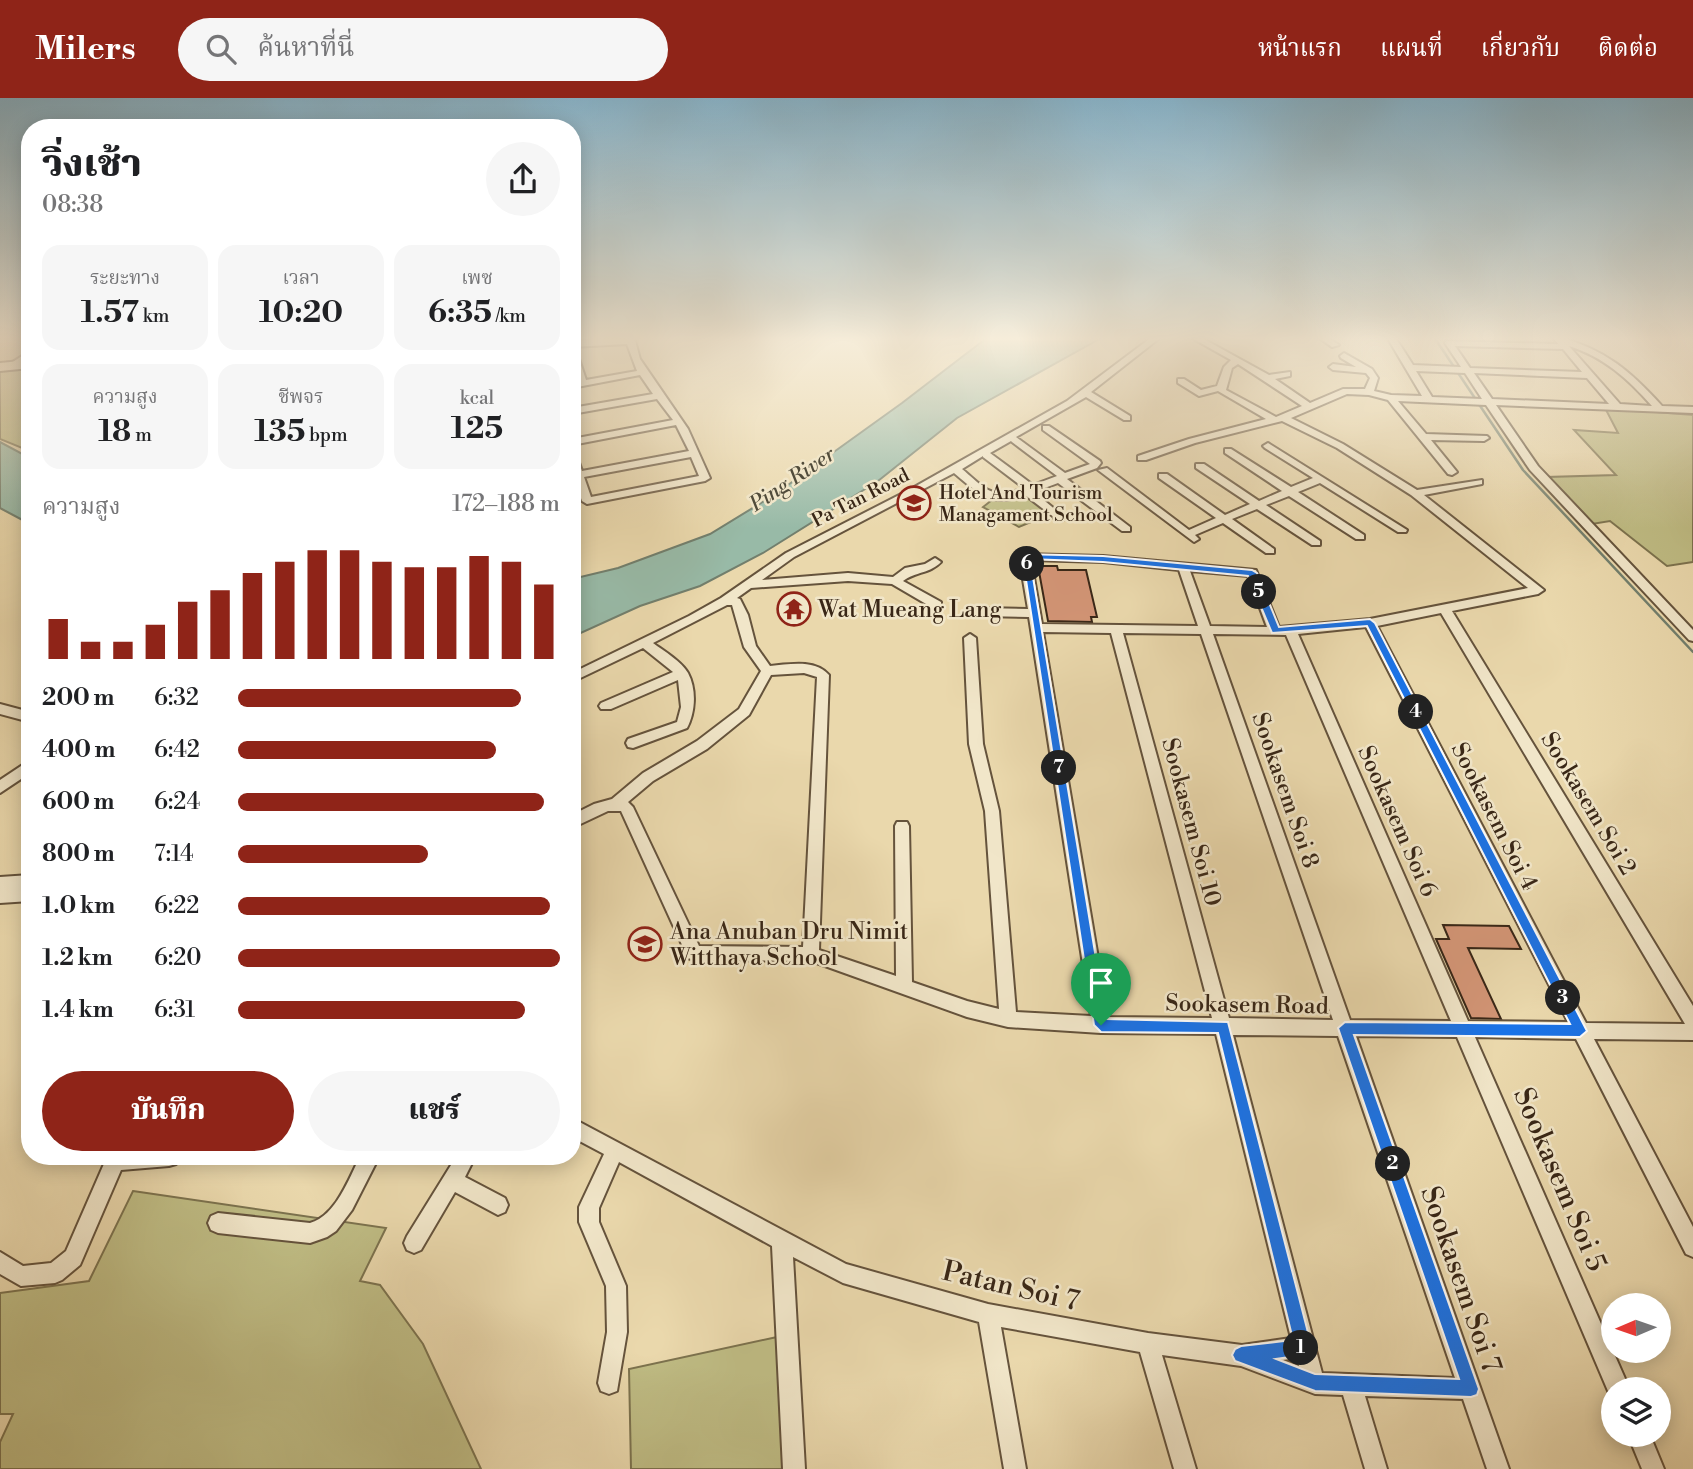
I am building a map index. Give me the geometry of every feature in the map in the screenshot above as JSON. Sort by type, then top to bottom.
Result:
[{"type":"street","points":[[581,409],[629,401]]},
{"type":"street","points":[[581,482],[587,501],[705,478],[679,422],[662,401]]},
{"type":"street","name":"Pa Tan Road","points":[[581,674],[725,601],[790,555],[958,466],[1072,401]]},
{"type":"street","points":[[1099,401],[1127,418]]},
{"type":"street","points":[[1037,628],[1283,631],[1370,623],[1538,590],[1415,493],[1340,446],[1245,401]]},
{"type":"street","points":[[1300,401],[1309,407]]},
{"type":"street","points":[[1142,458],[1192,441],[1279,419],[1323,401]]},
{"type":"street","points":[[1394,401],[1452,472]]},
{"type":"street","points":[[1468,401],[1693,410]]},
{"type":"street","points":[[1487,401],[1534,468],[1693,637]]},
{"type":"street","points":[[1612,401],[1617,407]]},
{"type":"street","points":[[1652,401],[1660,409]]},
{"type":"street","points":[[581,440],[679,422]]},
{"type":"street","points":[[1046,428],[1192,537],[1225,519],[1321,479]]},
{"type":"street","points":[[1424,437],[1484,438]]},
{"type":"street","points":[[1015,440],[1126,529]]},
{"type":"street","points":[[1268,446],[1402,530]]},
{"type":"street","points":[[1227,451],[1360,537]]},
{"type":"street","points":[[581,475],[695,453]]},
{"type":"street","points":[[987,455],[1059,518]]},
{"type":"street","points":[[958,466],[985,494],[1008,498],[1097,466]]},
{"type":"street","points":[[1200,466],[1316,543]]},
{"type":"street","points":[[1163,476],[1270,551]]},
{"type":"street","points":[[1415,493],[1478,482]]},
{"type":"street","points":[[1101,1025],[1025,556],[1183,566]]},
{"type":"street","points":[[895,581],[909,571],[929,567],[934,562]]},
{"type":"street","name":"Sookasem Soi 8","points":[[1183,566],[1345,1028]]},
{"type":"street","name":"Sookasem Soi 6","points":[[1183,566],[1252,573],[1283,631],[1464,1030]]},
{"type":"street","points":[[746,585],[848,577],[895,581],[937,605]]},
{"type":"street","points":[[725,601],[736,602],[750,647],[767,671]]},
{"type":"street","name":"Sookasem Soi 2","points":[[1445,608],[1693,1021]]},
{"type":"street","points":[[981,612],[1034,612]]},
{"type":"street","name":"Sookasem Soi 4","points":[[1370,623],[1693,1247]]},
{"type":"street","name":"Sookasem Soi 10","points":[[1116,629],[1315,1383]]},
{"type":"street","points":[[970,638],[976,744],[992,811],[1008,1020]]},
{"type":"street","points":[[633,743],[682,725],[687,719],[686,685],[682,673],[645,643]]},
{"type":"street","points":[[767,671],[810,669],[823,675],[811,954]]},
{"type":"street","points":[[581,818],[615,804],[648,777],[702,745],[744,712],[767,671]]},
{"type":"street","points":[[606,706],[682,673]]},
{"type":"street","points":[[0,709],[21,715]]},
{"type":"street","points":[[0,788],[21,772]]},
{"type":"street","name":"Sookasem Road","points":[[615,804],[626,807],[694,953],[811,954],[967,1009],[1008,1020],[1101,1025],[1693,1032]]},
{"type":"street","points":[[902,826],[904,985]]},
{"type":"street","points":[[1,888],[21,883]]},
{"type":"street","points":[[1,888],[21,892]]},
{"type":"street","name":"Sookasem Soi 7","points":[[1345,1028],[1498,1469]]},
{"type":"street","name":"Sookasem Soi 5","points":[[1464,1030],[1504,1106],[1614,1377]]},
{"type":"street","name":"Patan Soi 7","points":[[581,1132],[843,1273],[988,1314],[1148,1343],[1241,1355],[1315,1383],[1471,1389]]},
{"type":"street","points":[[609,1383],[617,1332],[616,1286],[589,1222],[589,1207],[615,1150]]},
{"type":"street","points":[[0,1262],[21,1276],[55,1273],[73,1258],[113,1165]]},
{"type":"street","points":[[218,1223],[321,1232],[337,1216],[366,1165]]},
{"type":"street","points":[[414,1243],[461,1165]]},
{"type":"street","points":[[452,1180],[498,1205]]},
{"type":"street","points":[[782,1241],[794,1469]]},
{"type":"street","points":[[988,1314],[1015,1469]]},
{"type":"street","points":[[1148,1343],[1185,1469]]},
{"type":"street","points":[[1241,1355],[1304,1348]]},
{"type":"street","points":[[1351,1384],[1376,1469]]},
{"type":"street","points":[[1644,1447],[1653,1469]]},
{"type":"shaded area","points":[[0,401],[21,401],[21,448],[0,439]]},
{"type":"shaded area","points":[[988,401],[957,418],[878,481],[763,553],[700,586],[640,606],[581,633],[581,577],[618,568],[710,534],[774,495],[902,403]]},
{"type":"shaded area","points":[[1605,408],[1693,415],[1693,562],[1667,566],[1610,521],[1592,524],[1547,477],[1616,475],[1574,430],[1618,433]]},
{"type":"shaded area","points":[[0,442],[21,453],[21,519],[0,508]]},
{"type":"shaded area","points":[[1025,495],[1055,519],[1043,517],[1019,527],[983,507],[992,500],[1006,501]]},
{"type":"shaded area","points":[[133,1191],[386,1228],[360,1281],[380,1285],[423,1344],[481,1469],[0,1469],[0,1442],[13,1414],[0,1414],[0,1293],[89,1281]]},
{"type":"shaded area","points":[[777,1337],[786,1469],[631,1469],[629,1369]]},
{"type":"building","points":[[1038,566],[1057,566],[1058,570],[1086,570],[1097,617],[1091,617],[1092,622],[1048,621]]},
{"type":"building","name":"Wat Mueang Lang","points":[[799,597],[804,620],[789,622],[784,599]]},
{"type":"building","points":[[1443,925],[1509,926],[1521,949],[1468,948],[1501,1019],[1471,1018],[1436,939],[1449,939]]},
{"type":"waterway","points":[[1477,401],[1523,470],[1693,652]]},
{"type":"place","name":"Hotel And Tourism Managament School","points":[[914,503]]},
{"type":"place","name":"Wat Mueang Lang","points":[[794,609]]},
{"type":"place","name":"Ana Anuban Dru Nimit Witthaya School","points":[[645,944]]},
{"type":"route","points":[[1025,556],[1103,559],[1252,573],[1275,631],[1370,623],[1580,1031],[1345,1028],[1471,1389],[1315,1383],[1241,1355],[1304,1348],[1223,1027],[1101,1025],[1025,556]]},
{"type":"water label","name":"Ping River","points":[[792,479]]}]
